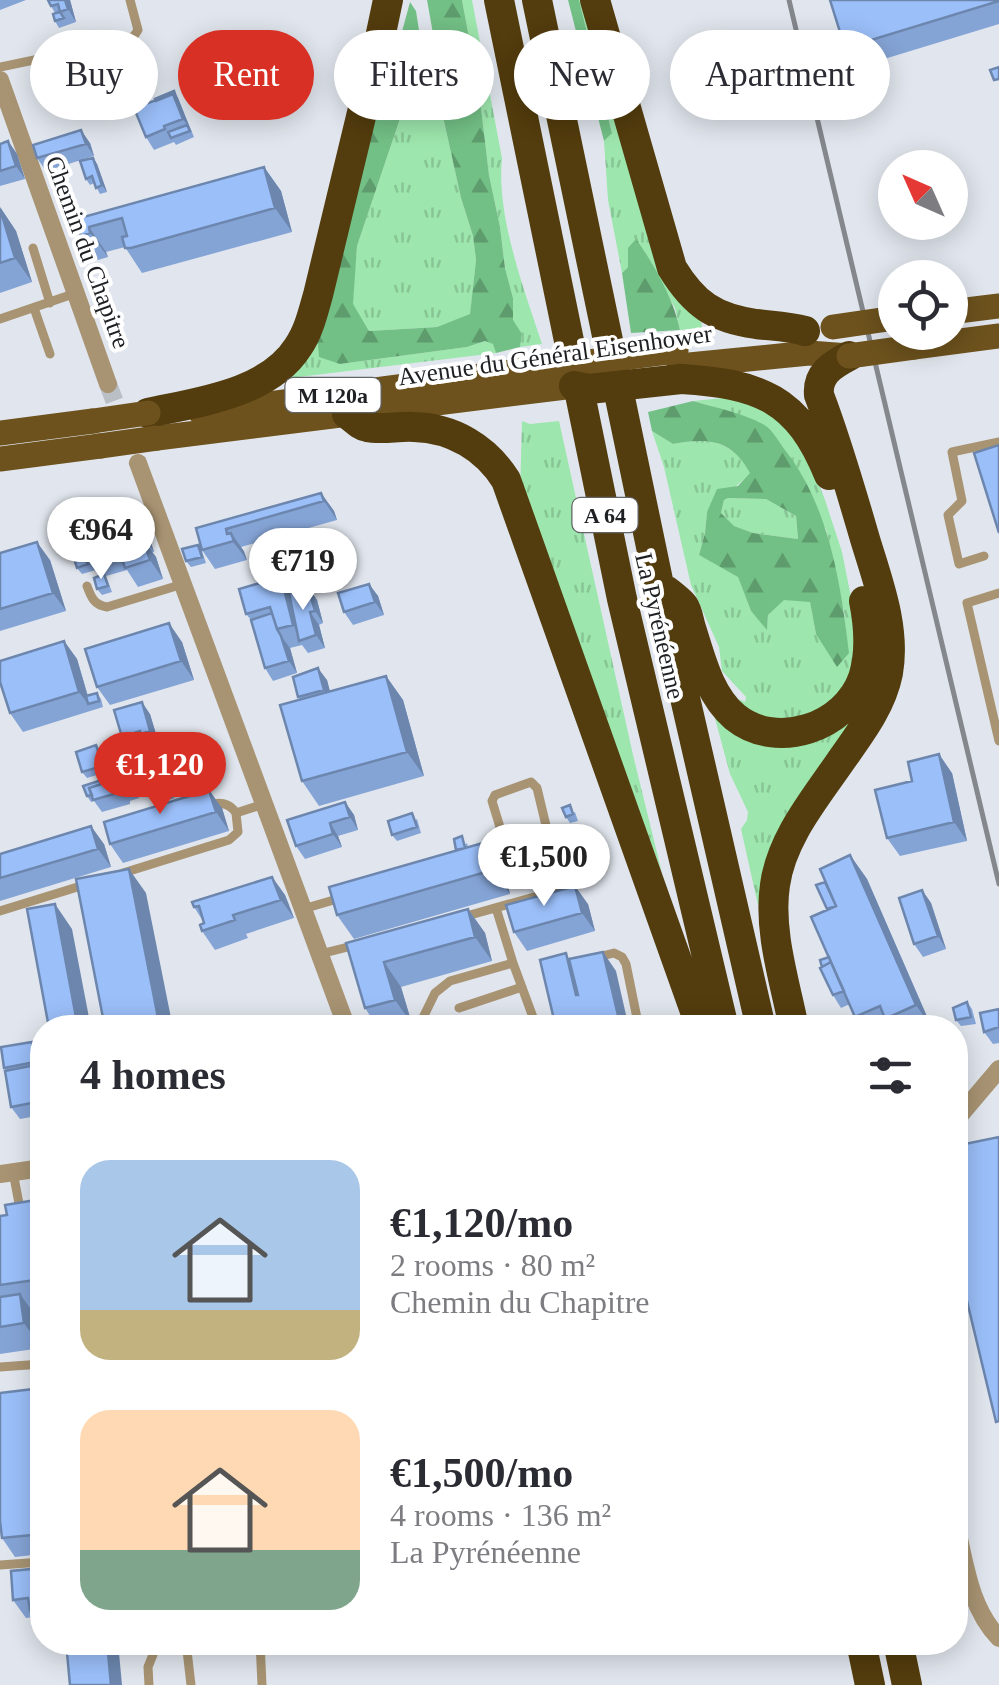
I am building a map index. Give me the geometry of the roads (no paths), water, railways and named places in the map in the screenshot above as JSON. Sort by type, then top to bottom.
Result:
[{"type":"highway","points":[[152,426],[258,382],[298,348],[318,294],[388,0]]},
{"type":"highway","name":"La Pyrénéenne","points":[[499,0],[622,599],[721,1015]]},
{"type":"highway","name":"La Pyrénéenne","points":[[537,0],[659,584],[759,1015]]},
{"type":"highway","points":[[595,0],[664,248],[677,277],[695,300],[732,319],[819,329]]},
{"type":"highway","points":[[791,1015],[776,937],[775,885],[780,862],[804,814],[875,710],[884,691],[890,659],[882,595],[818,384],[832,365],[849,356]]},
{"type":"highway","points":[[574,386],[589,389],[679,365],[718,382],[763,394],[798,419],[820,452],[837,496],[857,570],[869,632],[863,678],[854,697],[839,712],[802,732],[752,728],[719,700],[705,672],[684,606],[659,584]]},
{"type":"highway","points":[[347,414],[364,427],[418,426],[463,439],[482,451],[506,480],[696,1015]]},
{"type":"highway","points":[[864,1655],[870,1685]]},
{"type":"highway","points":[[901,1655],[907,1685]]},
{"type":"main road","points":[[968,310],[999,306]]},
{"type":"main road","name":"Avenue du Général Eisenhower","points":[[679,365],[783,337],[878,320]]},
{"type":"main road","name":"Avenue du Général Eisenhower","points":[[152,426],[196,413],[808,353],[849,356],[999,336]]},
{"type":"main road","name":"Avenue du Général Eisenhower","points":[[0,433],[96,433],[347,414],[521,382],[574,386]]},
{"type":"main road","name":"Avenue du Général Eisenhower","points":[[0,459],[96,433]]},
{"type":"street","name":"Chemin du Chapitre","points":[[0,80],[6,116],[108,384]]},
{"type":"street","points":[[138,463],[342,1015]]},
{"type":"street","points":[[968,1105],[999,1068]]},
{"type":"street","points":[[968,1572],[982,1618],[999,1638]]},
{"type":"lane","points":[[0,67],[134,36],[138,30],[130,0]]},
{"type":"lane","points":[[33,248],[50,303]]},
{"type":"lane","points":[[0,319],[76,293]]},
{"type":"lane","points":[[34,308],[50,354]]},
{"type":"lane","points":[[984,556],[959,564],[948,515],[962,500],[952,452],[999,442]]},
{"type":"lane","points":[[87,586],[96,604],[107,608],[183,584]]},
{"type":"lane","points":[[999,593],[967,603],[999,741]]},
{"type":"lane","points":[[507,850],[492,801],[494,794],[531,782],[537,788],[549,838]]},
{"type":"lane","points":[[114,876],[228,840],[238,832],[236,813],[229,805],[217,802],[199,808]]},
{"type":"lane","points":[[236,813],[264,804]]},
{"type":"lane","points":[[470,861],[574,831]]},
{"type":"lane","points":[[461,917],[552,892],[558,884],[550,855]]},
{"type":"lane","points":[[0,911],[95,881]]},
{"type":"lane","points":[[303,909],[359,893]]},
{"type":"lane","points":[[496,908],[532,1015]]},
{"type":"lane","points":[[320,954],[373,940]]},
{"type":"lane","points":[[584,960],[614,953],[622,958],[636,1015]]},
{"type":"lane","points":[[425,1015],[436,993],[450,981],[513,963]]},
{"type":"lane","points":[[459,1008],[522,988]]},
{"type":"lane","points":[[6,1173],[21,1217]]},
{"type":"lane","points":[[0,1367],[30,1365]]},
{"type":"lane","points":[[0,1565],[30,1563]]},
{"type":"lane","points":[[149,1685],[148,1667],[153,1655]]},
{"type":"lane","points":[[188,1655],[191,1685]]},
{"type":"lane","points":[[261,1655],[262,1685]]},
{"type":"tunnel","points":[[108,384],[138,463]]},
{"type":"railway","points":[[789,0],[999,884]]}]
